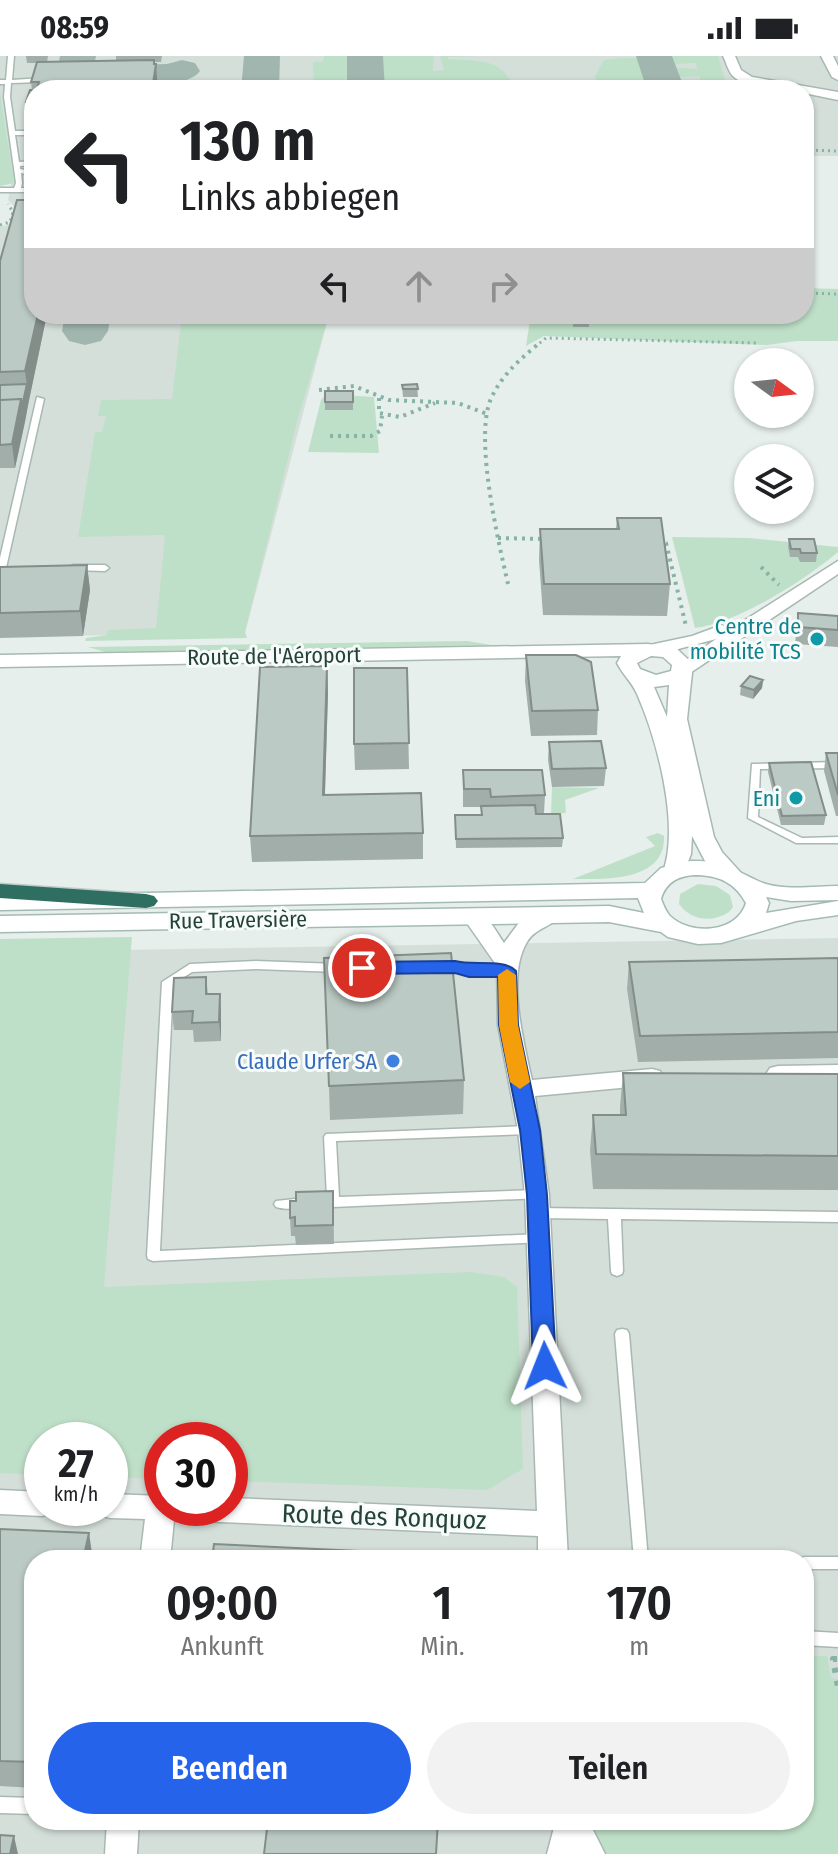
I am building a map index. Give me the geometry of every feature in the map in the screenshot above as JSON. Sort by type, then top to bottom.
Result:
[{"type":"highway","points":[[0,891],[146,901]]},
{"type":"main road","name":"Route de l'Aéroport","points":[[0,661],[650,650]]},
{"type":"main road","points":[[674,872],[681,846],[652,700],[627,663],[629,659],[650,650],[675,655],[683,664],[677,719],[703,837],[713,856],[740,881],[757,906],[754,917],[745,926]]},
{"type":"main road","name":"Route de l'Aéroport","points":[[549,653],[588,658],[635,675]]},
{"type":"main road","points":[[635,675],[661,681],[682,671]]},
{"type":"main road","points":[[838,893],[791,894],[704,868],[674,872],[660,878],[651,890],[651,908],[666,925],[692,935],[711,937],[796,913],[838,908]]},
{"type":"main road","name":"Rue Traversière","points":[[0,903],[651,890]]},
{"type":"main road","name":"Rue Traversière","points":[[0,924],[609,914],[666,925]]},
{"type":"street","points":[[729,56],[742,78],[748,80]]},
{"type":"street","points":[[814,85],[837,76],[827,56]]},
{"type":"street","points":[[814,91],[838,96]]},
{"type":"street","name":"Route de l'Aéroport","points":[[682,671],[838,566]]},
{"type":"street","name":"Route de l'Aéroport","points":[[650,650],[697,640],[771,609]]},
{"type":"street","points":[[550,915],[529,925],[515,942],[507,967],[509,1025],[530,1130],[538,1216],[552,1550]]},
{"type":"street","points":[[473,916],[507,967]]},
{"type":"street","points":[[761,1075],[838,1073]]},
{"type":"street","points":[[521,1089],[669,1077]]},
{"type":"street","points":[[0,1502],[24,1503]]},
{"type":"street","name":"Route des Ronquoz","points":[[248,1511],[551,1524]]},
{"type":"street","points":[[156,1550],[160,1526]]},
{"type":"street","points":[[121,1854],[122,1830]]},
{"type":"lane","points":[[11,56],[4,82],[20,187]]},
{"type":"lane","points":[[4,82],[24,81]]},
{"type":"lane","points":[[11,133],[24,133]]},
{"type":"lane","points":[[17,167],[24,165]]},
{"type":"lane","points":[[17,167],[24,170]]},
{"type":"lane","points":[[0,190],[24,188]]},
{"type":"lane","points":[[17,568],[1,568],[40,399]]},
{"type":"lane","points":[[61,568],[105,568]]},
{"type":"lane","points":[[838,765],[755,766],[753,818],[800,841],[838,840]]},
{"type":"lane","points":[[346,968],[256,965],[190,968],[168,982],[153,1256],[538,1216],[838,1217]]},
{"type":"lane","points":[[424,967],[507,967]]},
{"type":"lane","points":[[333,1202],[330,1137],[530,1130]]},
{"type":"lane","points":[[280,1204],[333,1202],[538,1216]]},
{"type":"lane","points":[[614,1214],[617,1271]]},
{"type":"lane","points":[[622,1334],[640,1550]]},
{"type":"lane","points":[[814,1563],[838,1563]]},
{"type":"lane","points":[[814,1639],[838,1640]]},
{"type":"lane","points":[[0,1805],[24,1806]]},
{"type":"path","points":[[814,150],[838,151]]},
{"type":"path","points":[[0,225],[10,222],[13,212],[1,200]]},
{"type":"path","points":[[814,293],[838,294]]},
{"type":"path","points":[[508,584],[490,502],[487,414],[491,399],[510,368],[546,338],[759,343]]},
{"type":"path","points":[[319,390],[354,386],[366,388],[379,398],[400,402],[439,402],[472,407],[487,414]]},
{"type":"path","points":[[330,436],[371,436],[383,425],[379,398]]},
{"type":"path","points":[[382,416],[399,418],[439,402]]},
{"type":"path","points":[[498,538],[558,539]]},
{"type":"path","points":[[646,539],[661,539],[666,543],[689,636]]},
{"type":"path","points":[[833,1659],[838,1687]]},
{"type":"shaded area","points":[[0,56],[838,56],[838,156],[814,156],[814,80],[24,80],[24,324],[327,324],[245,633],[0,637],[0,227],[15,223],[18,210],[8,200],[11,184],[0,185]]},
{"type":"shaded area","points":[[838,938],[838,1854],[0,1854],[0,952]]},
{"type":"green space","points":[[324,56],[357,56],[357,80],[314,80],[313,62],[323,61]]},
{"type":"green space","points":[[373,56],[434,56],[433,71],[444,70],[440,56],[480,56],[448,59],[488,63],[504,72],[510,80],[375,80]]},
{"type":"green space","points":[[661,56],[718,56],[725,80],[700,80],[699,76],[669,78],[665,67],[697,69],[696,63],[664,65]]},
{"type":"green space","points":[[649,58],[657,80],[596,80],[595,76],[604,60]]},
{"type":"green space","points":[[0,92],[14,183],[0,186]]},
{"type":"green space","points":[[814,288],[838,289],[838,341],[767,345],[544,336],[526,346],[529,324],[814,324]]},
{"type":"green space","points":[[181,324],[326,324],[298,418],[245,632],[247,638],[85,641],[86,638],[107,635],[108,630],[156,628],[165,535],[78,537],[95,432],[102,432],[106,416],[98,416],[101,400],[172,399]]},
{"type":"green space","points":[[326,394],[374,397],[379,453],[308,452],[321,400]]},
{"type":"green space","points":[[672,537],[749,538],[838,547],[838,552],[770,599],[731,618],[695,628]]},
{"type":"green space","points":[[467,641],[491,645],[105,652],[88,647]]},
{"type":"green space","points":[[552,787],[599,788],[565,800],[566,813],[551,814]]},
{"type":"green space","points":[[658,833],[664,836],[662,851],[655,862],[644,870],[616,878],[573,879],[655,846],[646,837]]},
{"type":"green space","points":[[698,884],[716,886],[730,895],[733,907],[716,918],[690,914],[679,904],[680,894]]},
{"type":"green space","points":[[132,937],[104,1287],[471,1272],[504,1277],[517,1287],[523,1469],[487,1490],[248,1482],[248,1422],[144,1422],[144,1478],[128,1478],[128,1422],[24,1422],[24,1474],[0,1473],[0,939]]},
{"type":"green space","points":[[814,1656],[827,1656],[831,1678],[838,1679],[838,1854],[604,1854],[594,1830],[814,1830]]},
{"type":"building","points":[[154,60],[154,80],[32,80],[37,62]]},
{"type":"building","points":[[17,200],[24,200],[24,324],[36,324],[25,371],[0,372],[0,261]]},
{"type":"building","points":[[27,384],[22,406],[21,399],[0,400],[0,385]]},
{"type":"building","points":[[417,384],[418,389],[403,389],[402,385]]},
{"type":"building","points":[[325,391],[353,391],[353,402],[325,402]]},
{"type":"building","points":[[21,399],[12,444],[0,445],[0,400]]},
{"type":"building","points":[[617,518],[661,518],[670,584],[544,584],[540,529],[619,529]]},
{"type":"building","points":[[789,539],[814,539],[817,553],[801,553],[800,549],[791,549]]},
{"type":"building","points":[[87,565],[80,611],[0,613],[0,567]]},
{"type":"building","points":[[798,613],[838,616],[838,630],[798,627]]},
{"type":"building","points":[[526,655],[576,655],[591,662],[598,710],[532,711]]},
{"type":"building","points":[[327,666],[323,795],[421,793],[423,833],[250,836],[260,667]]},
{"type":"building","points":[[354,668],[407,668],[409,743],[354,744]]},
{"type":"building","points":[[750,676],[763,680],[754,690],[741,686]]},
{"type":"building","points":[[601,741],[606,768],[552,769],[549,742]]},
{"type":"building","points":[[826,753],[838,753],[838,795]]},
{"type":"building","name":"Eni","points":[[811,762],[826,815],[782,816],[769,763]]},
{"type":"building","points":[[463,770],[542,770],[545,795],[491,797],[490,789],[464,789]]},
{"type":"building","points":[[535,805],[536,814],[560,814],[563,838],[456,839],[455,815],[482,815],[481,806]]},
{"type":"building","name":"Claude Urfer SA","points":[[451,953],[464,1080],[329,1086],[324,958]]},
{"type":"building","points":[[838,958],[838,1032],[640,1036],[629,962]]},
{"type":"building","points":[[206,977],[206,994],[220,994],[219,1022],[192,1023],[193,1011],[172,1012],[174,978]]},
{"type":"building","points":[[623,1073],[838,1074],[838,1156],[596,1154],[593,1115],[626,1115]]},
{"type":"building","points":[[333,1191],[333,1225],[295,1226],[295,1217],[290,1218],[290,1201],[296,1201],[296,1192]]},
{"type":"building","points":[[0,1529],[89,1533],[85,1550],[24,1550],[24,1762],[0,1761]]},
{"type":"building","points":[[214,1544],[339,1550],[213,1550]]},
{"type":"building","points":[[267,1830],[437,1830],[436,1854],[264,1854]]},
{"type":"building","points":[[0,1835],[14,1836],[10,1854],[0,1854]]},
{"type":"taxiway","points":[[78,56],[75,72],[86,77],[171,75],[182,71]]},
{"type":"taxiway","points":[[261,80],[262,56]]},
{"type":"taxiway","points":[[365,56],[366,80]]},
{"type":"taxiway","points":[[654,56],[662,80]]},
{"type":"taxiway","points":[[85,331],[86,324]]},
{"type":"slow traffic","points":[[507,975],[509,1025],[520,1082]]},
{"type":"place","name":"Centre de mobilité TCS","points":[[817,639]]},
{"type":"place","name":"Eni","points":[[796,798]]},
{"type":"place","name":"Claude Urfer SA","points":[[393,1061]]},
{"type":"route","points":[[362,968],[455,967],[469,971],[507,971],[509,1025],[530,1130],[537,1195],[545,1366]]}]
